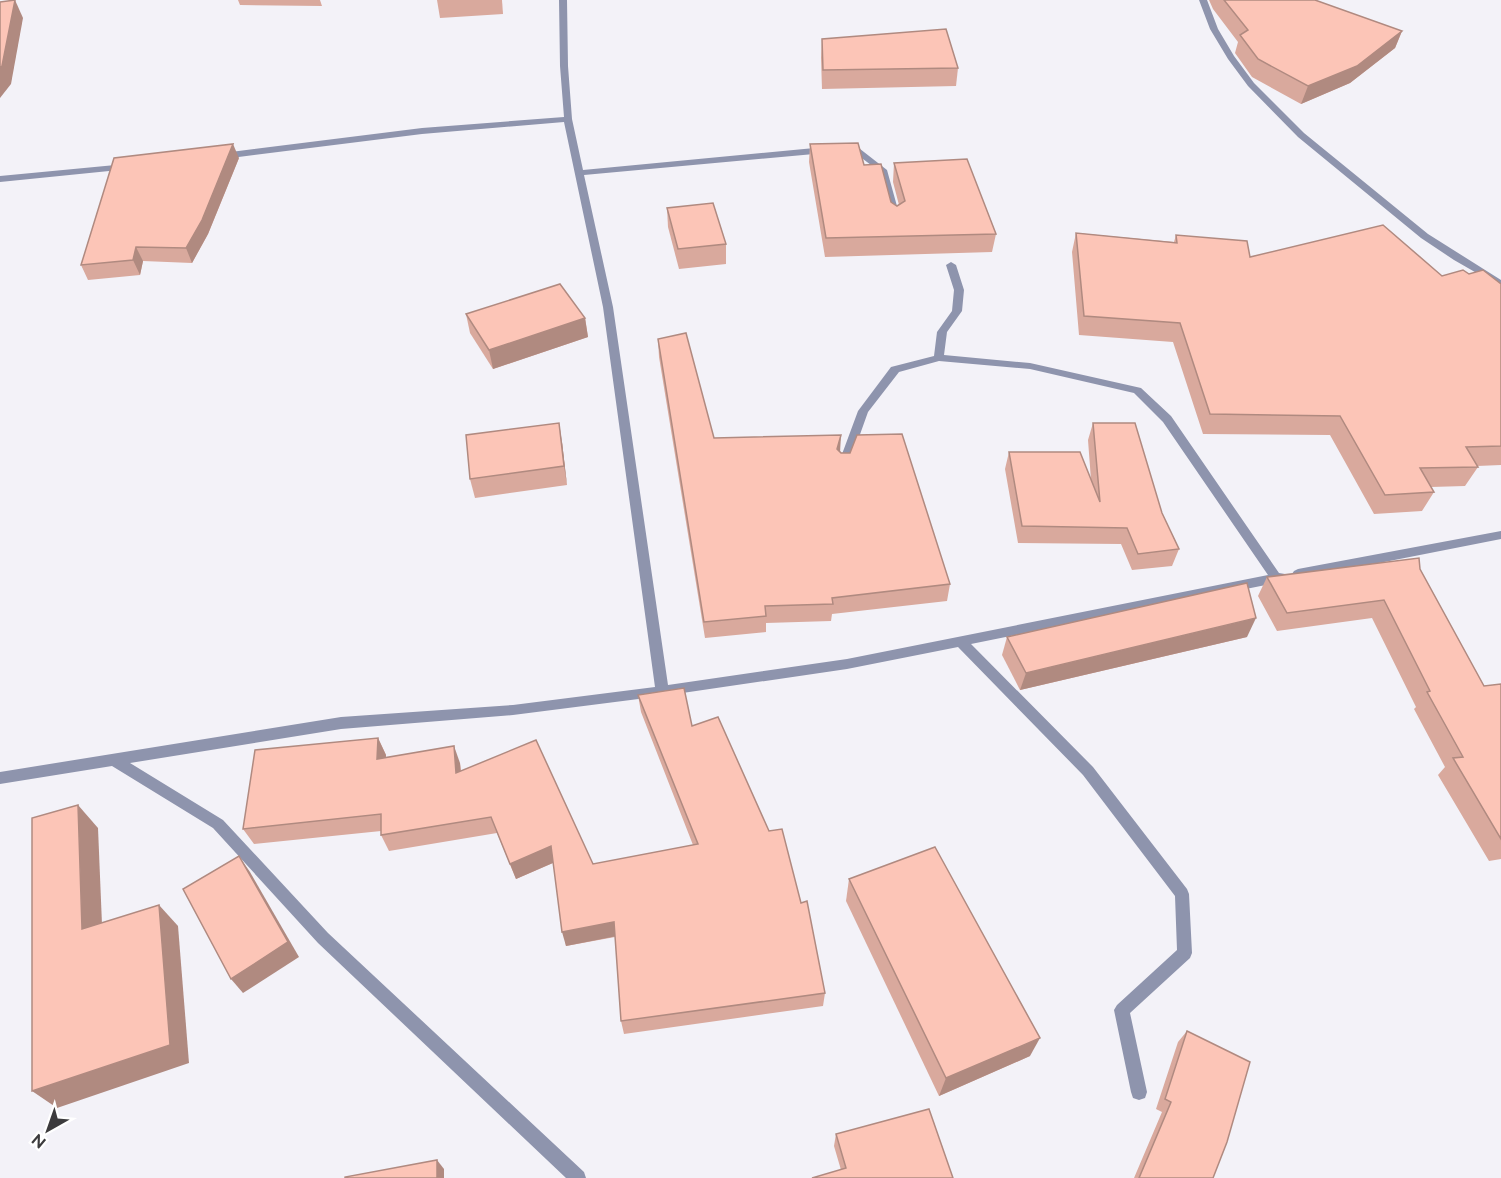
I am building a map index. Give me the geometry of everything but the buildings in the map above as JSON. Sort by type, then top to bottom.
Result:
[{"type":"street","points":[[564,0],[564,66],[568,119],[608,307],[662,691]]},
{"type":"street","points":[[1203,0],[1220,41],[1260,94],[1296,130],[1340,169],[1431,241],[1501,284]]},
{"type":"street","points":[[211,157],[422,131],[568,119]]},
{"type":"street","points":[[578,173],[852,147],[883,170],[896,220]]},
{"type":"street","points":[[0,178],[140,165]]},
{"type":"street","points":[[939,358],[942,332],[957,311],[959,290],[951,265]]},
{"type":"street","points":[[844,465],[863,411],[895,369],[939,358],[1029,366],[1137,390],[1167,418],[1276,578]]},
{"type":"street","points":[[0,778],[341,723],[513,710],[847,664],[1501,535]]},
{"type":"street","points":[[960,641],[1088,771],[1182,894],[1185,953],[1122,1010],[1139,1092]]},
{"type":"street","points":[[114,760],[218,824],[323,938],[578,1178]]}]
